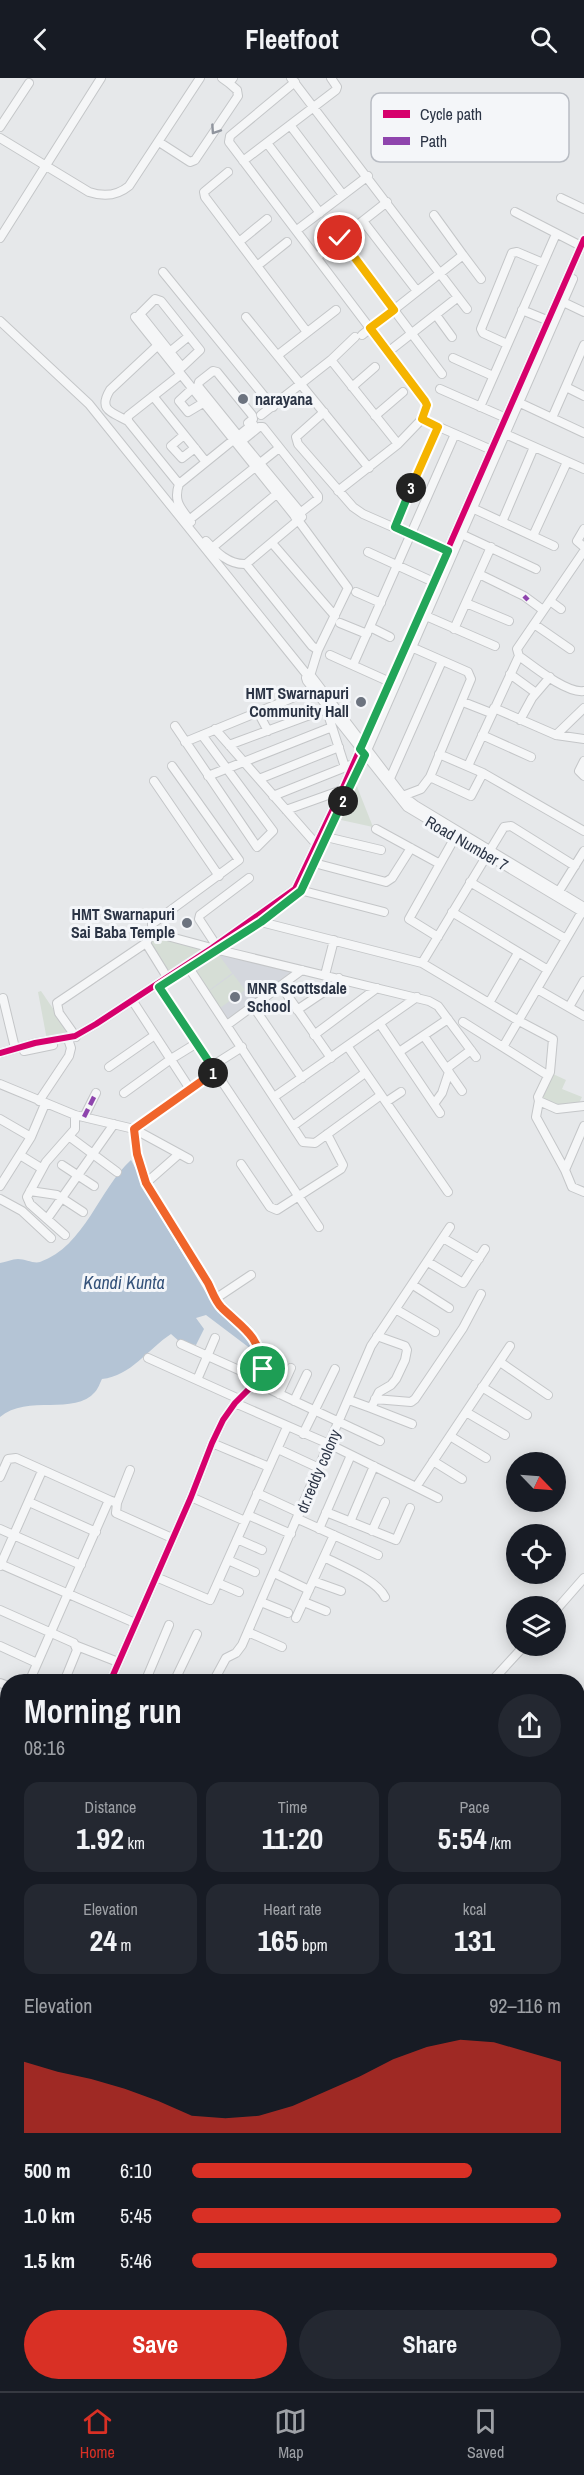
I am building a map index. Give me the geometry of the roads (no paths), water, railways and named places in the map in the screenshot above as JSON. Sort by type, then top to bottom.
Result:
[{"type":"street","points":[[0,238],[101,78]]},
{"type":"street","points":[[0,138],[89,192],[99,196],[115,194],[129,186],[200,78]]},
{"type":"street","points":[[159,142],[190,162],[195,160],[238,96],[231,81],[222,78]]},
{"type":"street","points":[[243,161],[338,88],[331,78]]},
{"type":"street","points":[[338,491],[398,444],[422,419],[426,404],[243,161],[229,142],[229,138],[293,80],[467,309]]},
{"type":"street","points":[[0,127],[29,83]]},
{"type":"street","points":[[290,125],[343,195]]},
{"type":"street","points":[[267,143],[320,213]]},
{"type":"street","points":[[229,174],[204,192],[205,197],[308,332]]},
{"type":"street","points":[[297,230],[368,176]]},
{"type":"street","points":[[561,198],[584,209]]},
{"type":"street","points":[[317,257],[387,202]]},
{"type":"street","points":[[0,1053],[15,1048],[76,1037],[189,968],[298,890],[316,845],[323,836],[364,750],[503,433],[520,403],[583,246],[515,212]]},
{"type":"street","points":[[434,215],[481,279]]},
{"type":"street","points":[[239,242],[267,219]]},
{"type":"street","points":[[363,221],[417,291]]},
{"type":"street","points":[[480,407],[556,234]]},
{"type":"street","points":[[340,238],[442,374]]},
{"type":"street","points":[[257,266],[287,242]]},
{"type":"street","points":[[507,344],[483,333],[481,329],[512,253],[517,252],[543,263]]},
{"type":"street","points":[[261,416],[463,255]]},
{"type":"street","points":[[163,272],[273,407]]},
{"type":"street","points":[[388,352],[458,297]]},
{"type":"street","points":[[128,421],[129,416],[153,396],[179,371],[200,350],[160,300],[155,299],[141,310],[140,314],[167,354],[179,371],[192,389],[216,414]]},
{"type":"street","points":[[561,301],[584,312]]},
{"type":"street","points":[[503,433],[506,418],[549,321],[561,301]]},
{"type":"street","points":[[278,355],[336,310]]},
{"type":"street","points":[[522,310],[549,321]]},
{"type":"street","points":[[436,315],[452,337]]},
{"type":"street","points":[[135,317],[157,346],[167,354]]},
{"type":"street","points":[[246,317],[369,468]]},
{"type":"street","points":[[0,321],[89,404],[359,737],[364,750]]},
{"type":"street","points":[[167,354],[189,336]]},
{"type":"street","points":[[552,418],[582,356],[584,345]]},
{"type":"street","points":[[157,346],[110,390],[104,399],[104,406],[128,421],[179,484]]},
{"type":"street","points":[[453,358],[494,376]]},
{"type":"street","points":[[331,360],[398,444]]},
{"type":"street","points":[[352,387],[375,367]]},
{"type":"street","points":[[318,650],[312,646],[246,564],[228,560],[213,548],[177,502],[176,494],[179,484],[206,462],[233,437],[253,420],[254,417],[216,370],[197,384],[233,437],[279,492],[348,588],[338,620],[318,650],[307,681],[325,706],[364,750]]},
{"type":"street","points":[[566,387],[584,396]]},
{"type":"street","points":[[192,389],[179,400],[188,412],[203,403]]},
{"type":"street","points":[[440,389],[506,418]]},
{"type":"street","points":[[375,416],[403,392]]},
{"type":"street","points":[[153,396],[206,462]]},
{"type":"street","points":[[520,403],[584,433]]},
{"type":"street","points":[[324,412],[297,437],[298,444],[338,491],[363,514],[451,552]]},
{"type":"street","points":[[422,419],[495,451]]},
{"type":"street","points":[[233,437],[252,423]]},
{"type":"street","points":[[246,564],[272,543],[319,498],[263,427],[259,427],[243,440],[258,465]]},
{"type":"street","points":[[395,527],[438,427]]},
{"type":"street","points":[[503,433],[584,469]]},
{"type":"street","points":[[353,665],[455,434]]},
{"type":"street","points":[[184,435],[172,445],[176,452],[182,458],[195,448]]},
{"type":"street","points":[[502,522],[534,447]]},
{"type":"street","points":[[189,520],[279,448]]},
{"type":"street","points":[[532,536],[567,462]]},
{"type":"street","points":[[213,548],[279,492]]},
{"type":"street","points":[[298,517],[322,502]]},
{"type":"street","points":[[471,507],[554,546]]},
{"type":"street","points":[[584,529],[577,541],[584,549],[517,650],[519,656],[550,677],[579,692],[584,691]]},
{"type":"street","points":[[460,533],[536,569]]},
{"type":"street","points":[[272,543],[338,620],[390,637]]},
{"type":"street","points":[[454,629],[491,547]]},
{"type":"street","points":[[368,552],[437,584]]},
{"type":"street","points":[[479,574],[524,596],[543,610]]},
{"type":"street","points":[[273,796],[349,766],[364,750],[390,682],[426,616],[437,584]]},
{"type":"street","points":[[356,592],[381,603]]},
{"type":"street","points":[[550,601],[561,609]]},
{"type":"street","points":[[466,603],[509,621]]},
{"type":"street","points":[[426,616],[495,646]]},
{"type":"street","points":[[534,624],[570,649]]},
{"type":"street","points":[[401,796],[421,789],[430,777],[471,678],[470,674],[409,646]]},
{"type":"street","points":[[330,655],[390,682]]},
{"type":"street","points":[[468,765],[519,656]]},
{"type":"street","points":[[389,782],[442,661]]},
{"type":"street","points":[[510,674],[536,693]]},
{"type":"street","points":[[520,720],[536,693],[550,677]]},
{"type":"street","points":[[185,742],[314,689]]},
{"type":"street","points":[[463,702],[520,720],[556,735],[584,740]]},
{"type":"street","points":[[0,1059],[12,1053],[69,1042],[167,977],[261,922],[298,890],[314,863],[349,766],[339,747],[325,706]]},
{"type":"street","points":[[229,746],[325,706]]},
{"type":"street","points":[[556,735],[584,708]]},
{"type":"street","points":[[258,712],[268,731]]},
{"type":"street","points":[[175,726],[257,847],[273,831],[202,735]]},
{"type":"street","points":[[208,776],[333,727]]},
{"type":"street","points":[[215,729],[316,845]]},
{"type":"street","points":[[482,735],[531,757]]},
{"type":"street","points":[[259,779],[339,747]]},
{"type":"street","name":"Road Number 7","points":[[364,750],[416,813],[457,834],[584,910]]},
{"type":"street","points":[[439,754],[468,765],[584,831]]},
{"type":"street","points":[[584,761],[579,771],[584,776]]},
{"type":"street","points":[[76,1037],[59,1013],[57,1003],[146,943],[152,932],[151,925],[239,860],[172,766]]},
{"type":"street","points":[[430,777],[471,796],[483,773]]},
{"type":"street","points":[[154,781],[219,876]]},
{"type":"street","points":[[286,810],[342,790]]},
{"type":"street","points":[[422,963],[504,827],[509,825],[575,866]]},
{"type":"street","points":[[376,829],[441,864]]},
{"type":"street","points":[[438,937],[409,919],[457,834]]},
{"type":"street","points":[[323,836],[381,849]]},
{"type":"street","points":[[314,863],[386,882],[392,878],[411,848]]},
{"type":"street","points":[[557,894],[584,851]]},
{"type":"street","points":[[216,948],[199,919],[200,915],[249,878]]},
{"type":"street","points":[[470,882],[566,939]]},
{"type":"street","points":[[298,890],[384,912]]},
{"type":"street","points":[[503,1047],[584,910]]},
{"type":"street","points":[[452,912],[548,970]]},
{"type":"street","points":[[261,922],[422,963],[553,1039],[550,1072],[538,1097],[536,1117],[572,1187],[584,1192]]},
{"type":"street","points":[[152,932],[417,997],[438,1006],[474,1054],[448,1070],[442,1093],[434,1104]]},
{"type":"street","points":[[325,975],[334,940]]},
{"type":"street","points":[[146,943],[167,977]]},
{"type":"street","points":[[489,1003],[518,953]]},
{"type":"street","points":[[189,968],[307,1144],[315,1143],[383,1099],[401,1092]]},
{"type":"street","points":[[227,1025],[302,970]]},
{"type":"street","points":[[297,1010],[334,985],[339,978]]},
{"type":"street","points":[[569,1007],[584,981]]},
{"type":"street","points":[[281,986],[331,1058]]},
{"type":"street","points":[[159,987],[319,1227]]},
{"type":"street","points":[[314,1035],[377,988]]},
{"type":"street","points":[[537,989],[584,1016]]},
{"type":"street","points":[[274,1097],[417,997]]},
{"type":"street","points":[[3,998],[15,1048]]},
{"type":"street","points":[[134,1003],[190,1089]]},
{"type":"street","points":[[253,1006],[302,1078]]},
{"type":"street","points":[[399,1052],[448,1019]]},
{"type":"street","points":[[463,1022],[544,1073]]},
{"type":"street","points":[[380,1024],[440,1113]]},
{"type":"street","points":[[109,1067],[155,1035]]},
{"type":"street","points":[[424,1036],[462,1091]]},
{"type":"street","points":[[0,1186],[31,1137],[42,1102],[69,1056],[71,1048],[69,1042]]},
{"type":"street","points":[[124,1093],[197,1043]]},
{"type":"street","points":[[134,1129],[190,1089],[242,1047]]},
{"type":"street","points":[[348,1047],[448,1192]]},
{"type":"street","points":[[293,1126],[365,1072]]},
{"type":"street","points":[[0,1084],[80,1116],[134,1129],[189,1160]]},
{"type":"street","points":[[65,1234],[27,1201],[41,1168],[70,1137],[80,1116],[96,1093]]},
{"type":"street","points":[[539,1101],[557,1109],[584,1106]]},
{"type":"street","points":[[0,1119],[31,1137]]},
{"type":"street","points":[[47,1219],[114,1124]]},
{"type":"street","points":[[565,1170],[584,1126]]},
{"type":"street","points":[[113,1674],[212,1443],[237,1401],[257,1381],[263,1369],[253,1337],[246,1327],[222,1308],[215,1299],[208,1283],[146,1183],[137,1154],[134,1129]]},
{"type":"street","points":[[241,1164],[274,1210],[341,1170],[343,1165],[327,1134]]},
{"type":"street","points":[[70,1137],[117,1172]]},
{"type":"street","points":[[146,1183],[179,1154]]},
{"type":"street","points":[[20,1155],[41,1168]]},
{"type":"street","points":[[62,1165],[94,1186]]},
{"type":"street","points":[[30,1191],[63,1197],[83,1212]]},
{"type":"street","points":[[0,1199],[22,1211],[51,1238]]},
{"type":"street","name":"dr.reddy colony","points":[[217,1674],[226,1658],[236,1653],[248,1632],[377,1336],[397,1310],[450,1227]]},
{"type":"street","points":[[443,1238],[479,1259]]},
{"type":"street","points":[[428,1262],[463,1283],[485,1249]]},
{"type":"street","points":[[215,1299],[251,1275]]},
{"type":"street","points":[[413,1285],[449,1308]]},
{"type":"street","points":[[375,1399],[411,1402],[415,1400],[463,1328],[481,1293]]},
{"type":"street","points":[[397,1310],[435,1332]]},
{"type":"street","points":[[371,1408],[381,1389],[391,1385],[396,1379],[407,1350],[405,1346],[377,1336]]},
{"type":"street","points":[[197,1380],[215,1338]]},
{"type":"street","points":[[181,1344],[279,1394],[380,1441]]},
{"type":"street","points":[[416,1487],[510,1346]]},
{"type":"street","points":[[148,1358],[438,1498]]},
{"type":"street","points":[[500,1362],[549,1395]]},
{"type":"street","points":[[279,1394],[291,1368]]},
{"type":"street","points":[[303,1434],[335,1369]]},
{"type":"street","points":[[294,1401],[307,1374]]},
{"type":"street","points":[[482,1387],[527,1415]]},
{"type":"street","points":[[349,1400],[412,1424]]},
{"type":"street","points":[[466,1412],[505,1435]]},
{"type":"street","points":[[156,1577],[210,1600],[287,1427]]},
{"type":"street","points":[[450,1436],[486,1458]]},
{"type":"street","points":[[212,1443],[269,1467]]},
{"type":"street","points":[[278,1449],[319,1468]]},
{"type":"street","points":[[319,1529],[351,1455]]},
{"type":"street","points":[[1,1473],[11,1457],[117,1503]]},
{"type":"street","points":[[433,1461],[462,1479]]},
{"type":"street","points":[[350,1522],[374,1466]]},
{"type":"street","points":[[130,1470],[115,1510],[118,1515],[172,1538]]},
{"type":"street","points":[[42,1471],[0,1565],[135,1623]]},
{"type":"street","points":[[257,1493],[319,1529],[378,1555]]},
{"type":"street","points":[[190,1497],[291,1534]]},
{"type":"street","points":[[33,1674],[109,1500]]},
{"type":"street","points":[[29,1502],[96,1532]]},
{"type":"street","points":[[372,1531],[385,1502]]},
{"type":"street","points":[[326,1512],[396,1540],[410,1508]]},
{"type":"street","points":[[0,1529],[81,1565]]},
{"type":"street","points":[[296,1618],[334,1535]]},
{"type":"street","points":[[237,1539],[262,1550]]},
{"type":"street","points":[[324,1557],[358,1574],[382,1591],[385,1597]]},
{"type":"street","points":[[228,1560],[255,1572]]},
{"type":"street","points":[[274,1574],[309,1590]]},
{"type":"street","points":[[566,1598],[584,1578]]},
{"type":"street","points":[[313,1581],[341,1591]]},
{"type":"street","points":[[218,1583],[239,1593]]},
{"type":"street","points":[[261,1602],[288,1613]]},
{"type":"street","points":[[303,1602],[326,1611]]},
{"type":"street","points":[[0,1610],[77,1646],[118,1662]]},
{"type":"street","points":[[148,1674],[169,1625]]},
{"type":"street","points":[[248,1632],[282,1647]]},
{"type":"street","points":[[178,1674],[196,1634]]},
{"type":"street","points":[[0,1646],[38,1663]]},
{"type":"street","points":[[67,1674],[77,1646]]},
{"type":"street","points":[[498,1674],[515,1656]]},
{"type":"water","name":"Kandi Kunta","points":[[131,1160],[152,1199],[206,1282],[215,1305],[249,1333],[251,1349],[206,1315],[196,1318],[204,1329],[196,1345],[180,1342],[171,1334],[122,1373],[102,1379],[96,1391],[86,1399],[76,1403],[23,1407],[11,1410],[0,1417],[0,1263],[14,1259],[40,1262],[56,1254],[80,1230],[120,1172]]},
{"type":"place","name":"narayana","points":[[243,399]]},
{"type":"place","name":"HMT Swarnapuri Community Hall","points":[[361,702]]},
{"type":"place","name":"HMT Swarnapuri Sai Baba Temple","points":[[187,923]]},
{"type":"place","name":"MNR Scottsdale School","points":[[235,997]]}]
